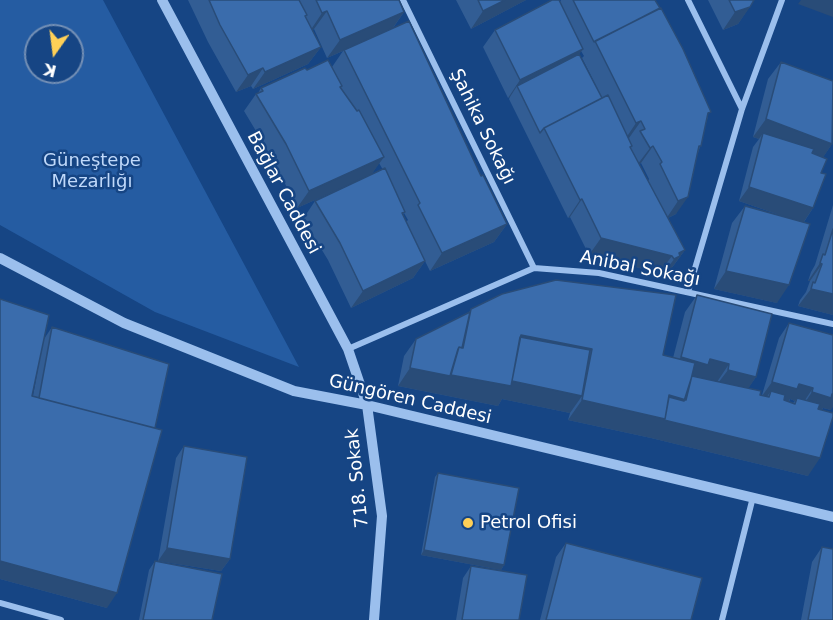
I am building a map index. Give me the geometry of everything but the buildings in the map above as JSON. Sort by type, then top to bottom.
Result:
[{"type":"street","name":"Bağlar Caddesi","points":[[162,0],[348,349],[367,405]]},
{"type":"street","name":"Şahika Sokağı","points":[[403,0],[534,268]]},
{"type":"street","points":[[688,0],[742,109]]},
{"type":"street","points":[[688,292],[742,109],[782,0]]},
{"type":"street","name":"Güngören Caddesi","points":[[0,258],[124,323],[294,391],[367,405],[832,515]]},
{"type":"street","name":"Anibal Sokağı","points":[[348,349],[534,268],[599,273],[833,324]]},
{"type":"street","name":"718. Sokak","points":[[367,405],[382,516],[374,620]]},
{"type":"street","points":[[722,620],[753,497]]},
{"type":"street","points":[[0,603],[61,620]]},
{"type":"green space","name":"Güneştepe Mezarlığı","points":[[0,0],[103,0],[299,367],[155,312],[0,225]]},
{"type":"place","name":"Petrol Ofisi","points":[[468,523]]}]
